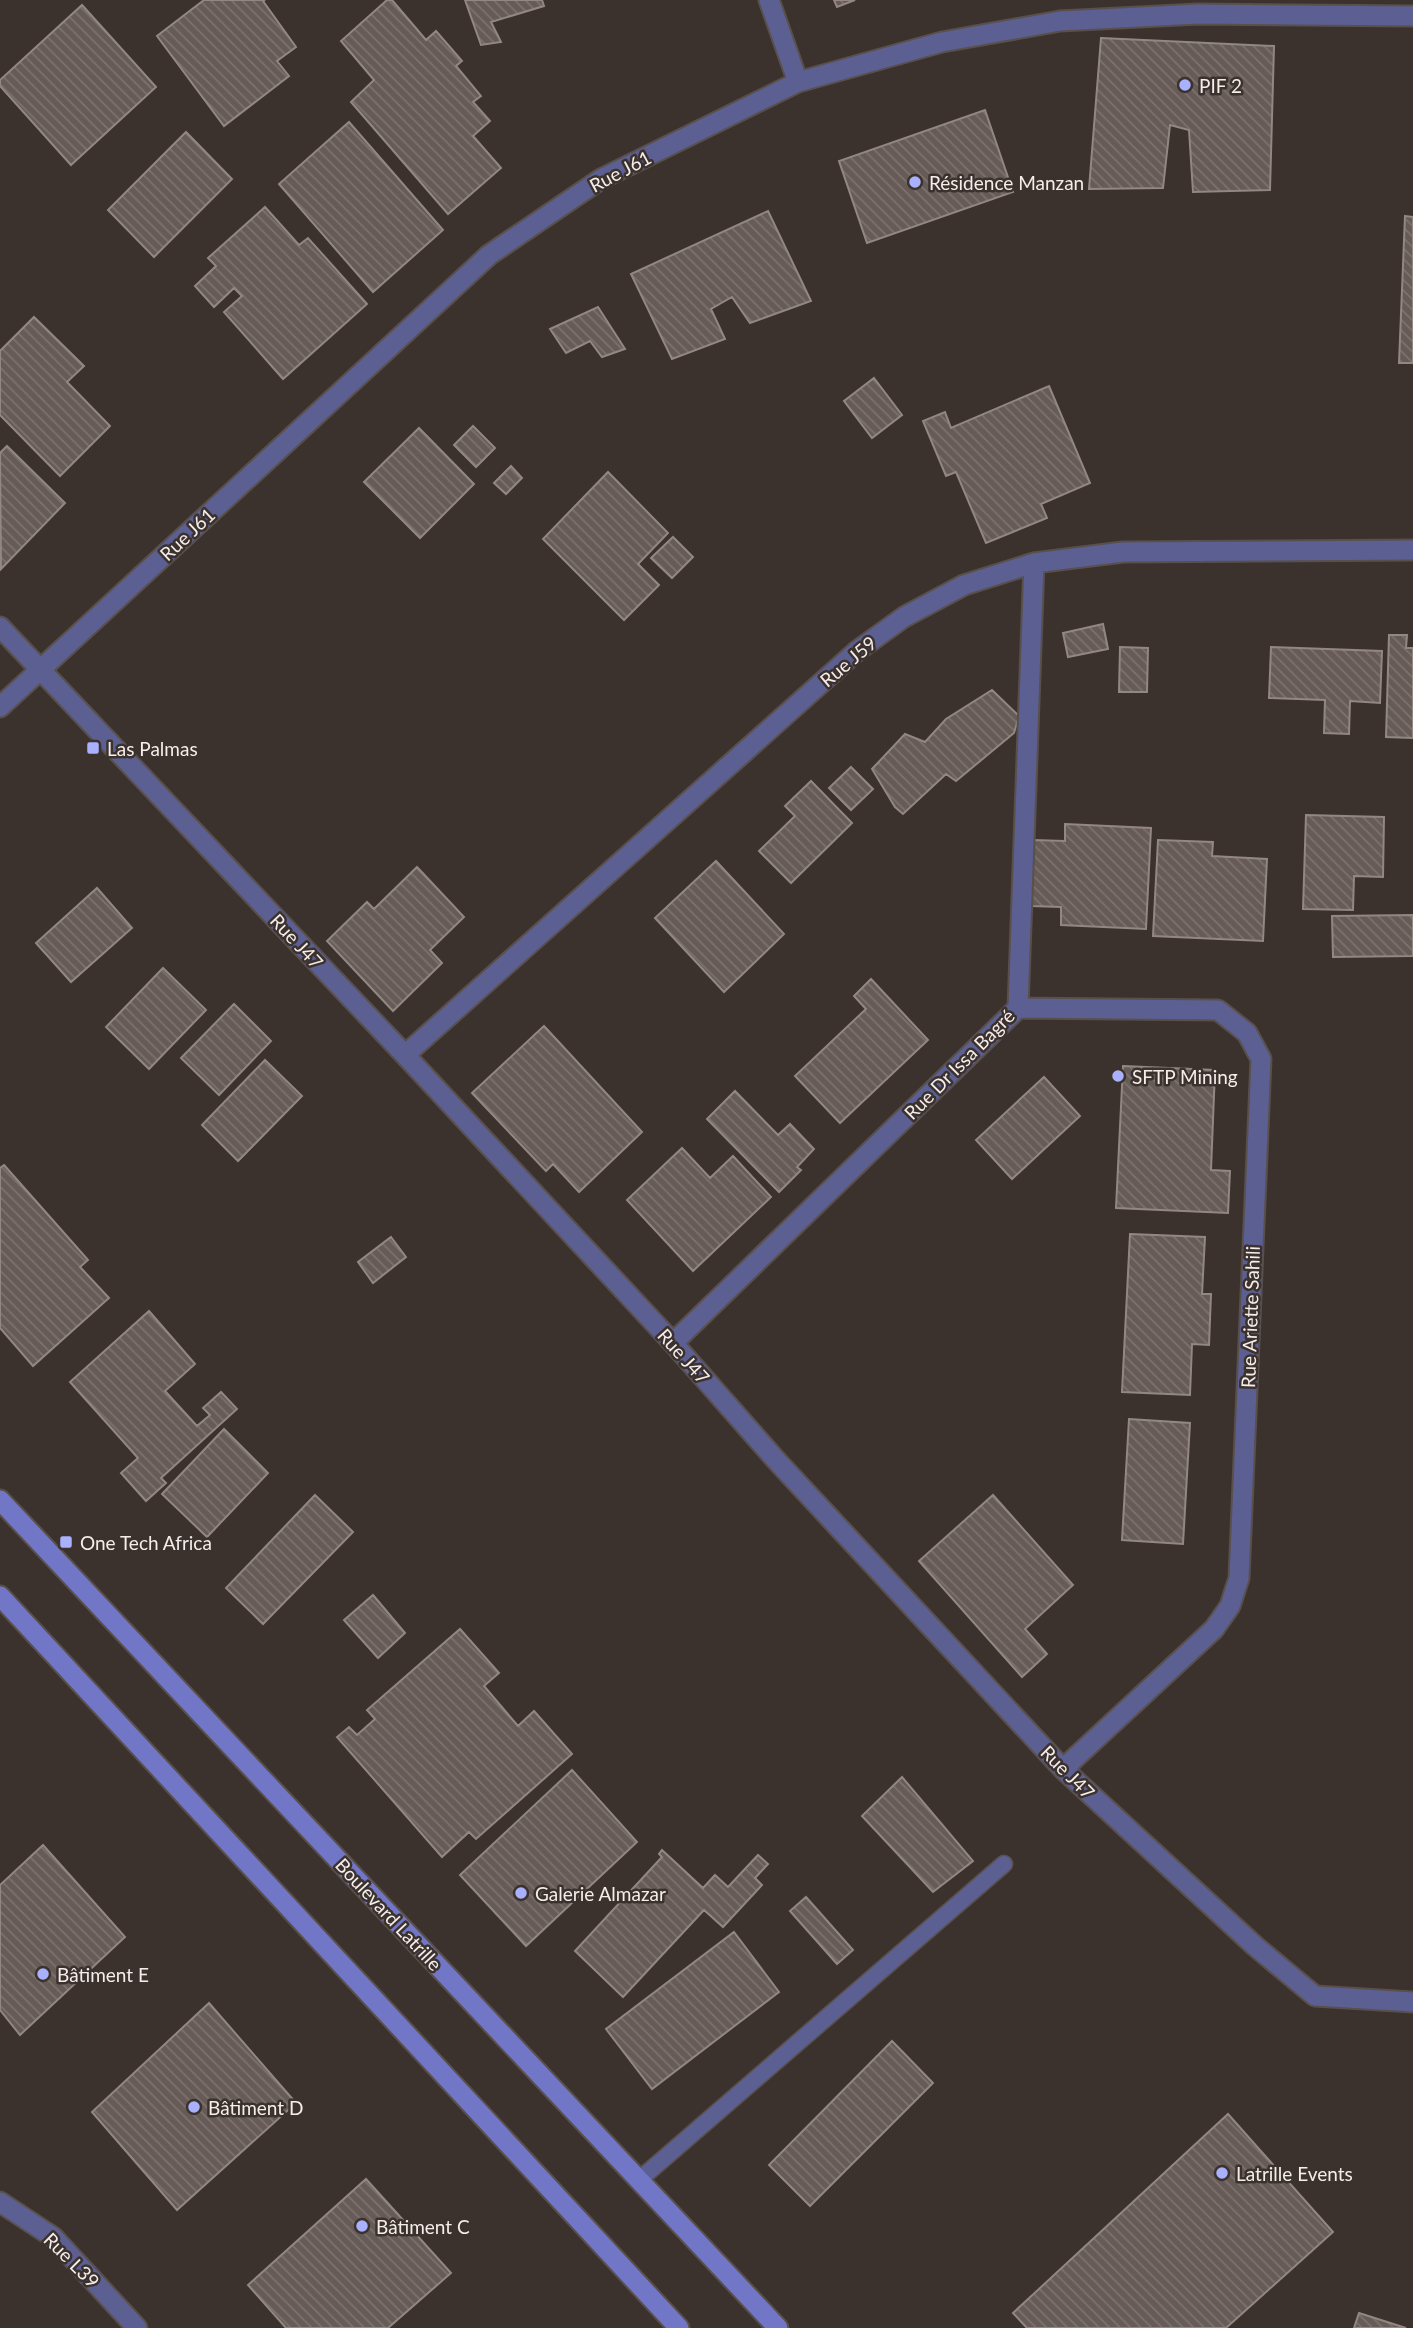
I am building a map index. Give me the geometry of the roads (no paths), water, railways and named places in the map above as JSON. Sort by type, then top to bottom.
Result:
[{"type":"main road","name":"Boulevard Latrille","points":[[0,1500],[778,2328]]},
{"type":"main road","points":[[0,1596],[679,2328]]},
{"type":"street","points":[[769,0],[799,82]]},
{"type":"street","name":"Rue J61","points":[[0,707],[489,256],[601,179],[799,82],[942,42],[1060,21],[1301,8],[1413,16]]},
{"type":"street","name":"Rue J59","points":[[405,1055],[857,651],[904,617],[964,585],[1034,563],[1123,552],[1413,550]]},
{"type":"street","name":"Rue Dr Issa Bagré","points":[[673,1343],[1018,1008],[1034,563]]},
{"type":"street","name":"Rue J47","points":[[0,627],[405,1055],[1063,1769],[1255,1946],[1315,1996],[1413,2002]]},
{"type":"street","name":"Rue Ariette Sahili","points":[[1018,1008],[1217,1010],[1247,1033],[1261,1059],[1239,1578],[1230,1606],[1214,1629],[1063,1769]]},
{"type":"street","name":"Rue L39","points":[[0,2202],[53,2237],[137,2328]]},
{"type":"lane","points":[[639,2180],[1004,1864]]},
{"type":"place","name":"PIF 2","points":[[1185,85]]},
{"type":"place","name":"Résidence Manzan","points":[[915,182]]},
{"type":"place","name":"Las Palmas","points":[[93,748]]},
{"type":"place","name":"SFTP Mining","points":[[1118,1076]]},
{"type":"place","name":"One Tech Africa","points":[[66,1542]]},
{"type":"place","name":"Galerie Almazar","points":[[521,1893]]},
{"type":"place","name":"Bâtiment E","points":[[43,1974]]},
{"type":"place","name":"Bâtiment D","points":[[194,2107]]},
{"type":"place","name":"Latrille Events","points":[[1222,2173]]},
{"type":"place","name":"Bâtiment C","points":[[362,2226]]}]
